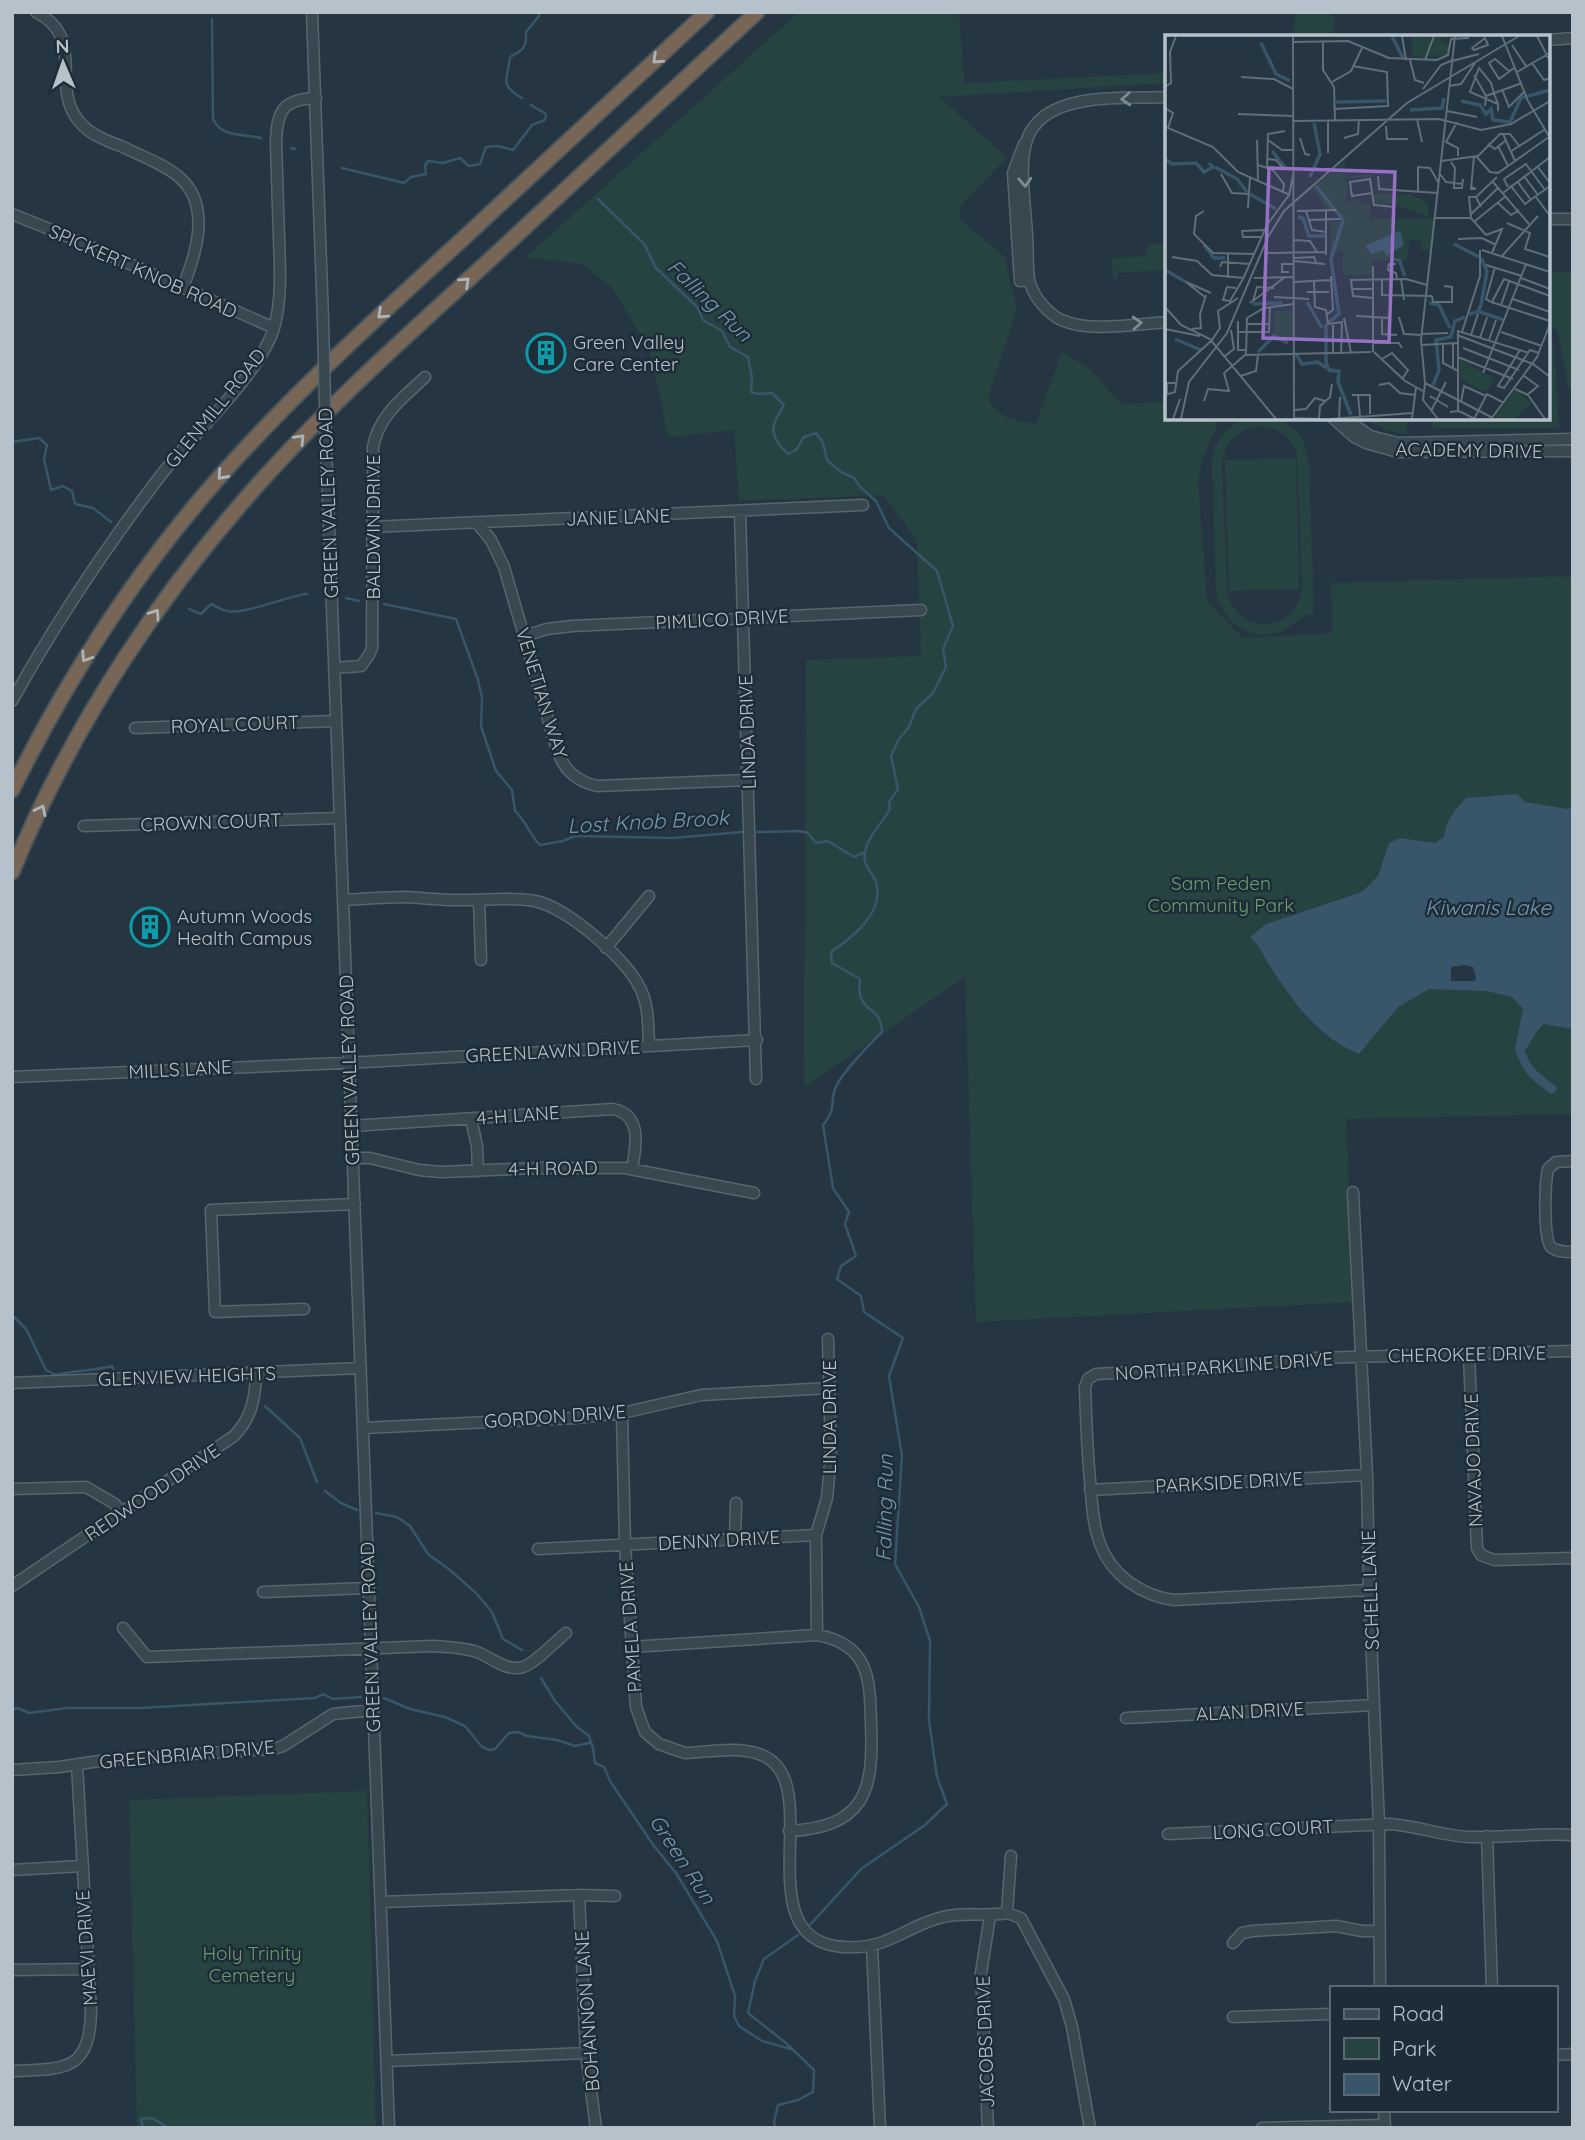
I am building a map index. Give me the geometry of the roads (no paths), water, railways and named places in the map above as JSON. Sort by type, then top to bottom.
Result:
[{"type":"highway","points":[[12,790],[58,705],[104,629],[163,546],[227,468],[322,370],[707,12]]},
{"type":"highway","points":[[12,872],[56,778],[115,674],[188,569],[254,488],[342,397],[757,12]]},
{"type":"street","points":[[36,12],[53,24],[62,38],[66,55],[67,96],[78,121],[100,137],[169,170],[190,188],[196,205],[198,234],[194,259],[183,287]]},
{"type":"street","name":"GREEN VALLEY ROAD","points":[[312,12],[339,818],[389,2128]]},
{"type":"street","points":[[1550,40],[1573,38]]},
{"type":"street","points":[[1165,97],[1069,103],[1041,119],[1019,152],[1013,173],[1024,281],[1041,305],[1058,318],[1084,326],[1165,322]]},
{"type":"street","name":"GLENMILL ROAD","points":[[12,702],[48,638],[104,552],[177,456],[253,368],[266,348],[274,328],[279,295],[276,143],[278,122],[285,106],[290,102],[300,98],[316,98]]},
{"type":"street","name":"SPICKERT KNOB ROAD","points":[[12,214],[274,328]]},
{"type":"street","points":[[1550,219],[1573,219]]},
{"type":"street","name":"BALDWIN DRIVE","points":[[334,668],[361,666],[372,648],[372,456],[378,430],[394,406],[425,377]]},
{"type":"street","name":"ACADEMY DRIVE","points":[[1335,420],[1354,437],[1377,448],[1398,452],[1573,451]]},
{"type":"street","name":"ACADEMY DRIVE","points":[[1348,420],[1379,439],[1411,444],[1573,439]]},
{"type":"street","name":"JANIE LANE","points":[[372,527],[863,505]]},
{"type":"street","name":"LINDA DRIVE","points":[[740,512],[756,1079]]},
{"type":"street","name":"VENETIAN WAY","points":[[477,523],[498,552],[559,756],[568,771],[580,781],[597,786],[748,780]]},
{"type":"street","name":"PIMLICO DRIVE","points":[[524,636],[547,629],[572,626],[921,610]]},
{"type":"street","name":"ROYAL COURT","points":[[135,727],[336,721]]},
{"type":"street","name":"CROWN COURT","points":[[84,826],[339,818]]},
{"type":"street","points":[[606,947],[649,896]]},
{"type":"street","points":[[342,900],[407,897],[514,899],[543,903],[568,917],[606,947],[632,974],[640,987],[648,1017],[649,1045]]},
{"type":"street","points":[[479,900],[481,960]]},
{"type":"street","name":"GREENLAWN DRIVE","points":[[349,1062],[757,1040]]},
{"type":"street","name":"MILLS LANE","points":[[12,1077],[349,1062]]},
{"type":"street","name":"4-H LANE","points":[[351,1126],[600,1109],[619,1110],[628,1116],[634,1127],[636,1141],[632,1170]]},
{"type":"street","points":[[471,1119],[477,1146],[478,1171]]},
{"type":"street","name":"4-H ROAD","points":[[352,1158],[386,1160],[419,1170],[602,1167],[632,1170],[754,1193]]},
{"type":"street","points":[[1573,1161],[1556,1162],[1548,1169],[1546,1233],[1556,1250],[1573,1252]]},
{"type":"street","name":"SCHELL LANE","points":[[1353,1192],[1367,1475],[1379,1824],[1380,1986]]},
{"type":"street","points":[[304,1308],[215,1312],[211,1210],[355,1204]]},
{"type":"street","name":"LINDA DRIVE","points":[[817,1636],[816,1535],[827,1498],[830,1476],[828,1339]]},
{"type":"street","name":"CHEROKEE DRIVE","points":[[1361,1357],[1573,1351]]},
{"type":"street","name":"NAVAJO DRIVE","points":[[1469,1355],[1477,1548],[1481,1555],[1494,1560],[1573,1558]]},
{"type":"street","name":"NORTH PARKLINE DRIVE","points":[[1090,1490],[1085,1387],[1088,1379],[1096,1374],[1361,1357]]},
{"type":"street","name":"GLENVIEW HEIGHTS","points":[[12,1383],[361,1368]]},
{"type":"street","name":"REDWOOD DRIVE","points":[[12,1586],[234,1436],[253,1408],[256,1374]]},
{"type":"street","name":"GORDON DRIVE","points":[[363,1427],[575,1418],[622,1413],[701,1395],[829,1388]]},
{"type":"street","name":"PAMELA DRIVE","points":[[622,1413],[625,1545],[633,1690],[645,1732],[659,1744],[685,1753],[742,1751],[767,1757],[779,1768],[786,1782],[789,1799],[792,1900],[797,1921],[805,1932],[820,1941],[834,1946],[872,1947],[940,1918],[963,1914],[990,1916],[1007,1913]]},
{"type":"street","name":"PARKSIDE DRIVE","points":[[1090,1490],[1367,1475]]},
{"type":"street","points":[[12,1489],[86,1487],[115,1504],[121,1513]]},
{"type":"street","points":[[1090,1490],[1097,1541],[1104,1556],[1122,1576],[1146,1593],[1174,1600],[1369,1590]]},
{"type":"street","points":[[735,1539],[736,1503]]},
{"type":"street","name":"DENNY DRIVE","points":[[538,1549],[816,1535]]},
{"type":"street","points":[[263,1592],[369,1588]]},
{"type":"street","points":[[122,1628],[147,1657],[458,1647],[478,1652],[502,1665],[524,1667],[566,1633]]},
{"type":"street","points":[[631,1647],[817,1636],[835,1639],[856,1655],[865,1670],[870,1688],[871,1775],[859,1801],[845,1815],[830,1824],[806,1830],[789,1830]]},
{"type":"street","name":"ALAN DRIVE","points":[[1126,1718],[1374,1705]]},
{"type":"street","name":"GREENBRIAR DRIVE","points":[[12,1770],[113,1759],[273,1749],[291,1741],[333,1714],[373,1710]]},
{"type":"street","name":"MAEVI DRIVE","points":[[12,2071],[60,2068],[75,2062],[88,2043],[90,2027],[77,1765]]},
{"type":"street","name":"LONG COURT","points":[[1168,1834],[1379,1824],[1422,1828],[1447,1835],[1573,1835]]},
{"type":"street","points":[[1487,1836],[1492,1986]]},
{"type":"street","points":[[1011,1856],[1007,1913],[1021,1918],[1065,1999],[1090,2128]]},
{"type":"street","points":[[12,1870],[81,1867]]},
{"type":"street","name":"BOHANNON LANE","points":[[579,1895],[586,2053],[596,2128]]},
{"type":"street","points":[[380,1902],[615,1896]]},
{"type":"street","name":"JACOBS DRIVE","points":[[988,2128],[981,1973],[990,1916]]},
{"type":"street","points":[[1233,1943],[1242,1933],[1252,1931],[1336,1926],[1379,1931]]},
{"type":"street","points":[[872,1947],[880,2128]]},
{"type":"street","points":[[12,1970],[87,1969]]},
{"type":"street","points":[[1233,2017],[1330,2014]]},
{"type":"street","points":[[387,2061],[586,2053]]},
{"type":"street","points":[[1262,2128],[1385,2126]]},
{"type":"water","name":"Kiwanis Lake","points":[[1517,794],[1525,802],[1568,809],[1573,807],[1573,1029],[1544,1024],[1518,1058],[1515,1048],[1523,1009],[1512,997],[1487,991],[1429,989],[1398,1007],[1359,1054],[1319,1029],[1289,994],[1250,937],[1266,924],[1362,892],[1378,876],[1389,843],[1400,838],[1435,843],[1444,837],[1449,820],[1466,798]]},
{"type":"waterway","name":"Falling Run","points":[[522,98],[507,85],[510,57],[523,48],[526,32],[539,16],[539,12]]},
{"type":"waterway","points":[[212,19],[213,119],[227,132],[261,138]]},
{"type":"waterway","points":[[342,168],[404,183],[411,177],[426,174],[425,166],[428,161],[443,163],[460,158],[469,166],[480,164],[486,147],[498,146],[513,150],[532,125],[545,120],[546,114],[531,105]]},
{"type":"waterway","points":[[291,148],[295,149]]},
{"type":"waterway","name":"Falling Run","points":[[598,199],[645,245],[655,267],[698,308],[703,320],[722,331],[730,347],[748,357],[752,377],[751,392],[772,393],[784,405],[773,430],[777,441],[788,454],[796,450],[804,437],[816,433],[823,443],[827,460],[841,472],[854,478],[876,501],[889,528],[937,571],[953,626],[943,649],[946,667],[933,693],[916,709],[909,727],[899,739],[891,756],[898,789],[889,802],[890,809],[869,840],[864,857],[876,882],[876,903],[865,923],[831,952],[832,963],[860,979],[861,999],[877,1016],[882,1032],[838,1083],[830,1114],[823,1125],[833,1188],[849,1212],[845,1224],[856,1256],[841,1266],[837,1279],[861,1296],[864,1312],[903,1338],[889,1376],[902,1456],[895,1564],[919,1607],[930,1641],[929,1720],[937,1777],[947,1804],[925,1825],[861,1869],[809,1926]]},
{"type":"waterway","name":"Lost Knob Brook","points":[[12,442],[39,438],[47,445],[44,459],[51,490],[63,486],[72,491],[75,504],[93,508],[111,522]]},
{"type":"waterway","name":"Lost Knob Brook","points":[[189,609],[201,614],[211,604],[235,612],[307,594]]},
{"type":"waterway","name":"Lost Knob Brook","points":[[346,598],[359,601]]},
{"type":"waterway","name":"Lost Knob Brook","points":[[384,604],[456,619],[478,680],[482,698],[481,726],[496,771],[512,790],[515,811],[540,845],[575,836],[674,838],[742,832]]},
{"type":"waterway","name":"Lost Knob Brook","points":[[757,832],[799,831],[808,833],[816,843],[828,841],[854,857],[863,853]]},
{"type":"waterway","points":[[1522,1055],[1530,1070],[1552,1089]]},
{"type":"waterway","name":"Green Run","points":[[12,1315],[26,1329],[46,1370],[56,1375],[112,1366],[115,1374]]},
{"type":"waterway","name":"Green Run","points":[[265,1406],[300,1438],[317,1482]]},
{"type":"waterway","name":"Green Run","points":[[325,1491],[341,1503],[357,1510]]},
{"type":"waterway","name":"Green Run","points":[[376,1513],[397,1517],[410,1526],[428,1554],[476,1593],[492,1612],[503,1639],[522,1650]]},
{"type":"waterway","name":"Green Run","points":[[541,1678],[555,1701],[576,1726],[589,1736],[595,1763],[604,1767],[610,1781],[654,1846],[676,1873],[717,1941],[735,1996],[734,2016],[739,2026],[762,2041],[791,2049]]},
{"type":"waterway","points":[[12,1710],[18,1708],[29,1713],[67,1708],[140,1708],[315,1698],[323,1694],[333,1699],[361,1697]]},
{"type":"waterway","points":[[384,1698],[465,1726],[482,1747],[490,1750],[495,1749],[509,1733],[518,1732],[575,1746],[589,1743]]},
{"type":"waterway","name":"Falling Run","points":[[775,2128],[778,2105],[798,2100],[813,2092],[814,2070],[786,2043],[748,2013],[755,1981],[764,1959],[798,1935]]},
{"type":"waterway","points":[[143,2128],[141,2119],[152,2118],[169,2128]]},
{"type":"place","name":"Green Valley Care Center","points":[[546,353]]},
{"type":"place","name":"Autumn Woods Health Campus","points":[[150,927]]},
{"type":"park label","name":"Sam Peden Community Park","points":[[1221,894]]},
{"type":"park label","name":"Holy Trinity Cemetery","points":[[252,1964]]}]
